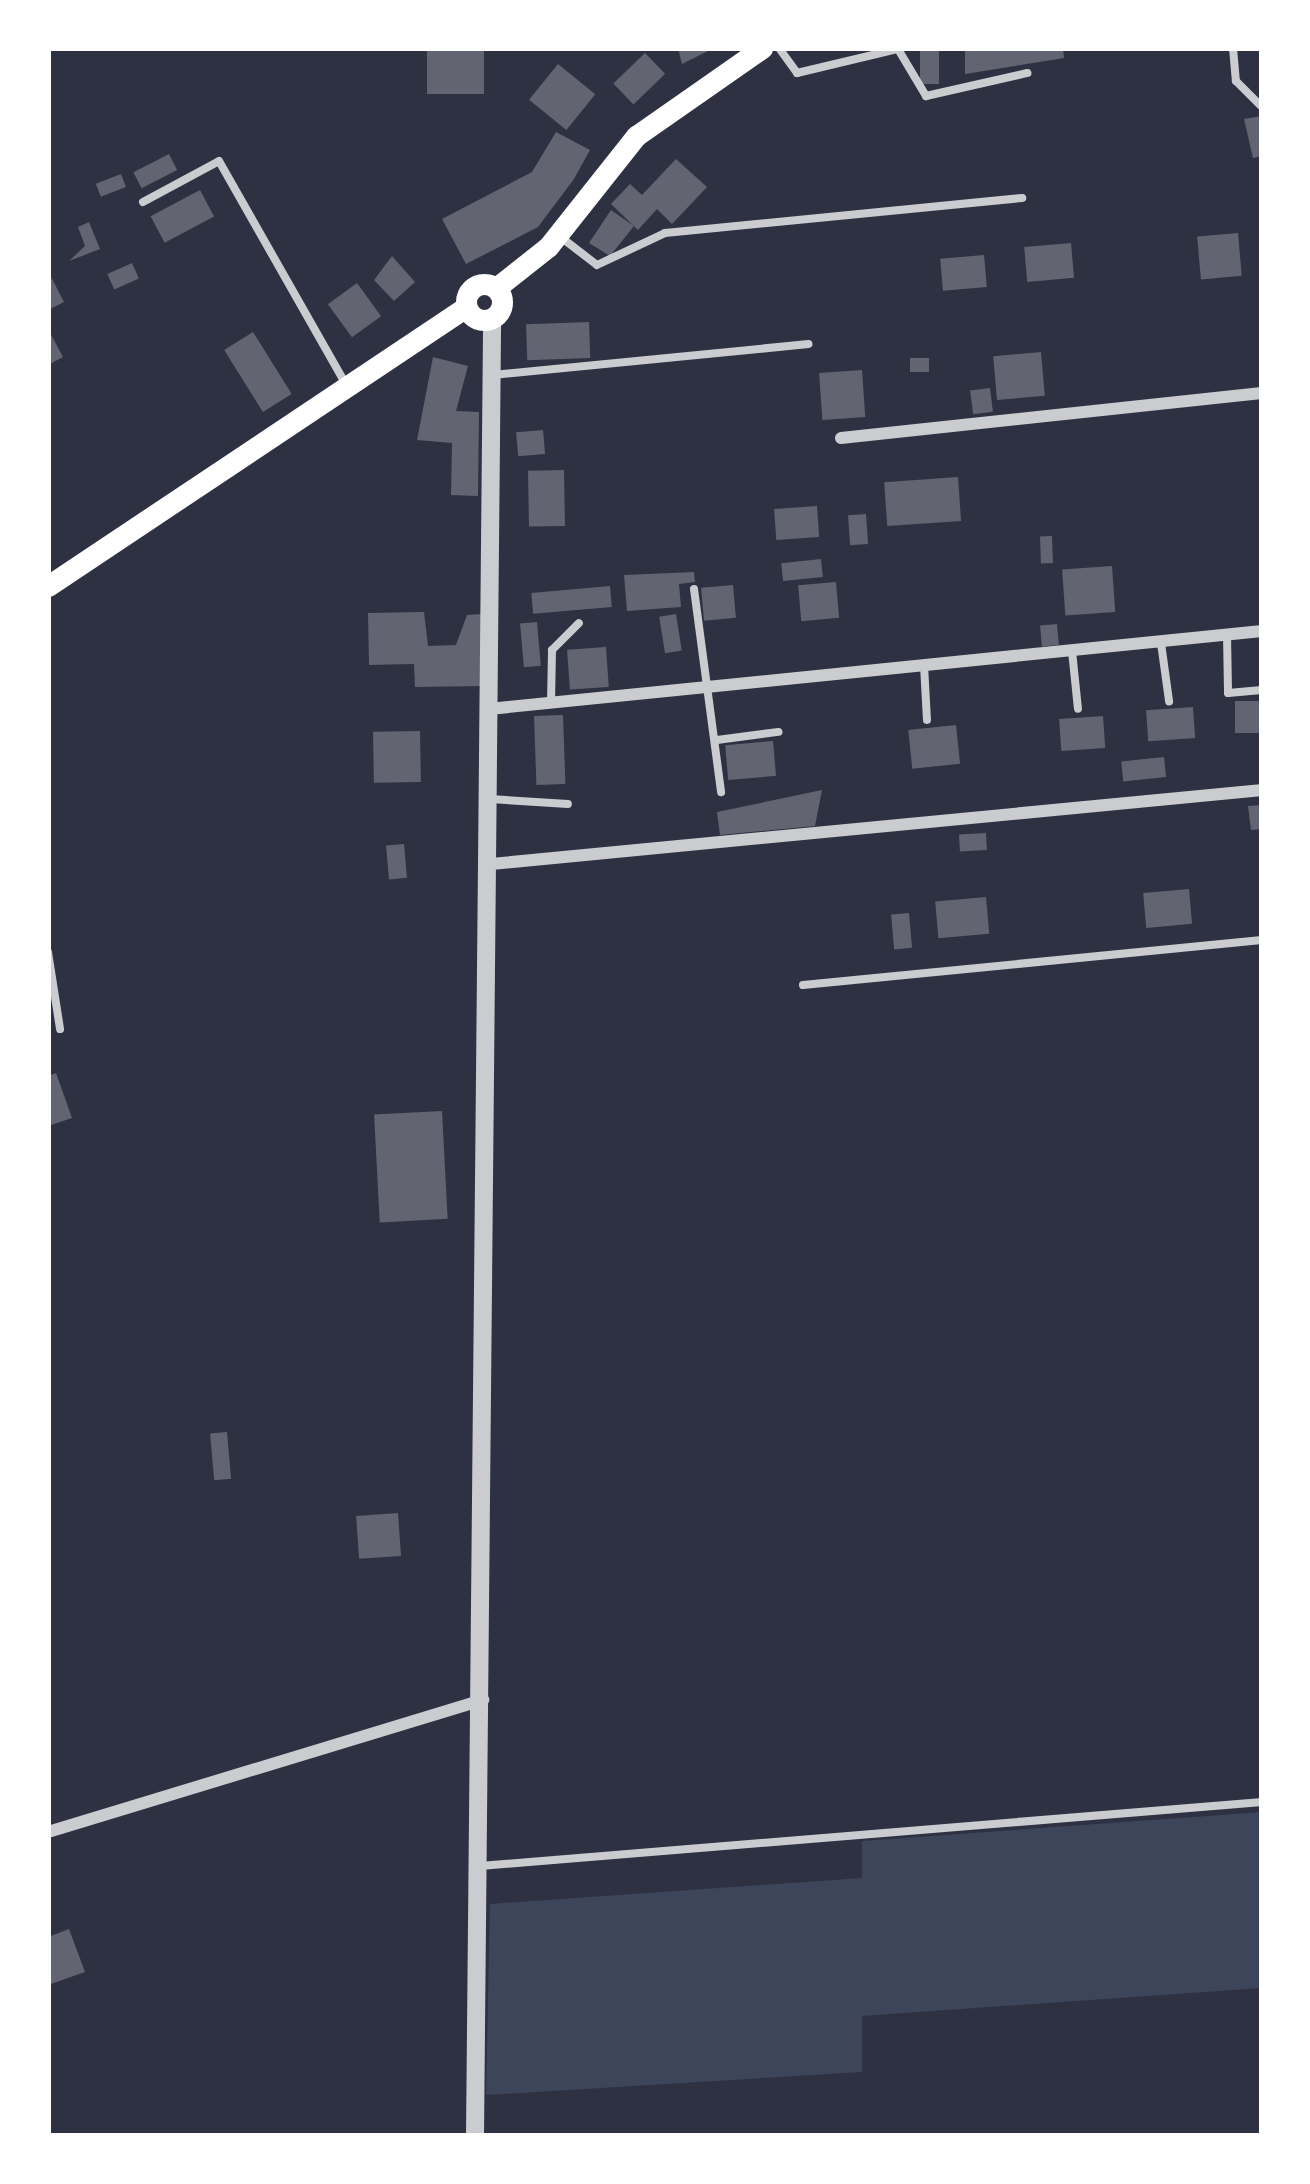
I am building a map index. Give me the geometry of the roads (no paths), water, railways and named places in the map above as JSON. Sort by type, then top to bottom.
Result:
[{"type":"main road","points":[[48,586],[466,307],[473,286],[496,287],[558,235],[636,136],[762,48]]},
{"type":"main road","points":[[466,307],[492,318],[496,287]]},
{"type":"street","points":[[475,2136],[483,1700],[492,318]]},
{"type":"street","points":[[841,438],[1262,393]]},
{"type":"street","points":[[489,710],[1262,631]]},
{"type":"street","points":[[490,864],[1262,790]]},
{"type":"street","points":[[48,1832],[483,1700]]},
{"type":"lane","points":[[779,48],[797,73],[898,49],[926,96],[1027,73]]},
{"type":"lane","points":[[1233,48],[1236,81],[1262,106]]},
{"type":"lane","points":[[143,202],[219,161],[347,386]]},
{"type":"lane","points":[[558,235],[597,265],[665,233],[1022,198]]},
{"type":"lane","points":[[491,375],[808,344]]},
{"type":"lane","points":[[694,589],[711,687],[721,792]]},
{"type":"lane","points":[[551,703],[552,650],[579,623]]},
{"type":"lane","points":[[1227,634],[1228,693],[1262,689]]},
{"type":"lane","points":[[1160,641],[1168,700]]},
{"type":"lane","points":[[1072,650],[1078,709]]},
{"type":"lane","points":[[924,665],[927,720]]},
{"type":"lane","points":[[717,740],[778,732]]},
{"type":"lane","points":[[490,799],[568,803]]},
{"type":"lane","points":[[803,985],[1262,940]]},
{"type":"lane","points":[[48,952],[60,1029]]},
{"type":"lane","points":[[480,1866],[1262,1802]]}]
